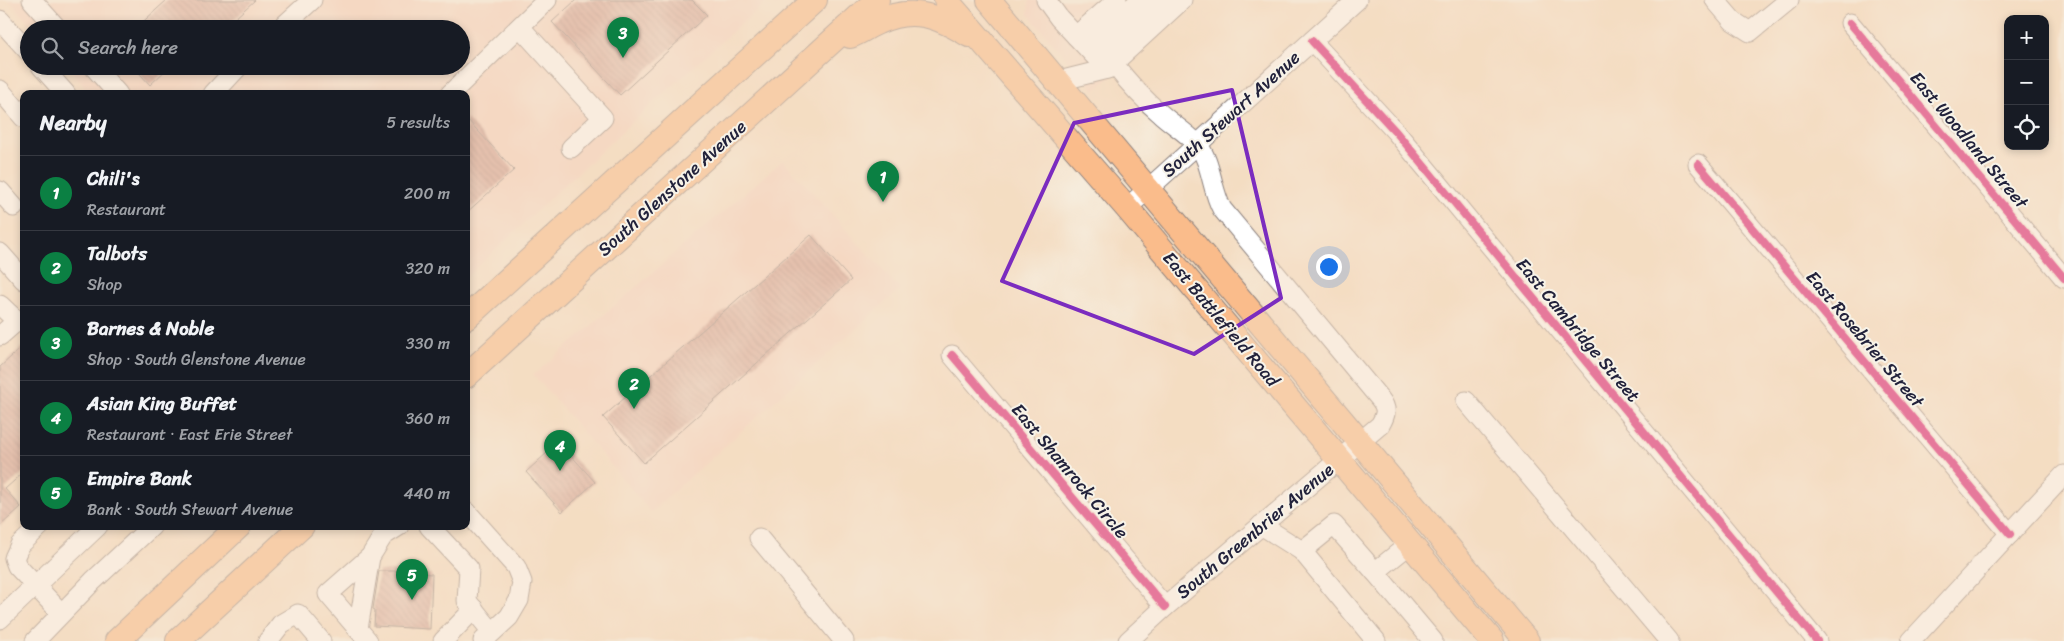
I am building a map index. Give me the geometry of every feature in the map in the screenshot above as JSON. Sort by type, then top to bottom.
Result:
[{"type":"main road","name":"South Glenstone Avenue","points":[[470,372],[877,0]]},
{"type":"main road","name":"East Battlefield Road","points":[[946,0],[1127,208],[1340,458],[1492,641]]},
{"type":"main road","points":[[470,314],[812,2]]},
{"type":"main road","name":"East Battlefield Road","points":[[996,5],[1527,641]]},
{"type":"main road","points":[[830,43],[863,32],[878,22],[910,13],[926,14],[949,22],[985,45]]},
{"type":"main road","points":[[117,641],[235,530]]},
{"type":"main road","points":[[178,641],[298,530]]},
{"type":"street","points":[[32,0],[50,20]]},
{"type":"street","points":[[290,20],[312,0]]},
{"type":"street","points":[[470,75],[547,0]]},
{"type":"street","points":[[1046,0],[1094,53],[1197,144]]},
{"type":"street","points":[[1094,53],[1117,0]]},
{"type":"street","points":[[1094,53],[1130,0]]},
{"type":"street","points":[[1094,53],[1140,0]]},
{"type":"street","points":[[1094,53],[1151,0]]},
{"type":"street","points":[[1059,81],[1162,0]]},
{"type":"street","points":[[1094,53],[1182,0]]},
{"type":"street","name":"South Stewart Avenue","points":[[1127,208],[1357,0]]},
{"type":"street","points":[[1715,0],[1733,21],[1750,32],[1789,0]]},
{"type":"street","points":[[0,20],[20,42]]},
{"type":"street","name":"East Woodland Street","points":[[1850,22],[2064,278]]},
{"type":"street","points":[[520,27],[603,118],[571,148]]},
{"type":"street","name":"East Cambridge Street","points":[[1312,41],[1396,132],[1817,641]]},
{"type":"street","points":[[49,75],[62,90]]},
{"type":"street","points":[[101,75],[114,90]]},
{"type":"street","points":[[217,90],[230,75]]},
{"type":"street","points":[[454,90],[470,75]]},
{"type":"street","points":[[0,90],[20,113]]},
{"type":"street","name":"South Greenbrier Avenue","points":[[1128,641],[1165,607],[1380,425],[1385,417],[1385,406],[1222,209],[1206,161],[1197,144]]},
{"type":"street","name":"East Rosebrier Street","points":[[1698,164],[2010,534]]},
{"type":"street","points":[[0,192],[14,207]]},
{"type":"street","points":[[0,253],[20,276]]},
{"type":"street","points":[[0,305],[16,321],[0,336]]},
{"type":"street","name":"East Shamrock Circle","points":[[952,355],[1165,607]]},
{"type":"street","points":[[1466,401],[1669,641]]},
{"type":"street","points":[[1911,641],[2064,475]]},
{"type":"street","points":[[434,530],[469,569],[467,601],[474,609],[488,637],[509,617],[516,606],[521,594],[522,582],[516,567],[470,515]]},
{"type":"street","points":[[1261,525],[1302,551],[1376,641]]},
{"type":"street","points":[[1302,551],[1334,525],[1434,641]]},
{"type":"street","points":[[36,530],[20,545],[14,558],[17,566],[61,613]]},
{"type":"street","points":[[0,619],[94,530]]},
{"type":"street","points":[[35,641],[61,613],[148,530]]},
{"type":"street","points":[[363,635],[328,594],[370,557],[383,536],[393,530]]},
{"type":"street","points":[[759,538],[844,641]]},
{"type":"street","points":[[1375,572],[1411,543]]},
{"type":"street","points":[[363,635],[370,557]]},
{"type":"street","points":[[443,641],[474,609]]},
{"type":"street","points":[[268,641],[281,624],[298,614],[321,641]]},
{"type":"highlighted area","points":[[1232,90],[1281,298],[1194,354],[1002,281],[1074,123]]},
{"type":"shaded area","points":[[9,0],[768,0],[632,122],[470,273],[470,90],[88,90],[75,75],[470,75],[470,20],[26,20]]},
{"type":"shaded area","points":[[1029,0],[1196,0],[1095,91],[1028,14]]},
{"type":"shaded area","points":[[783,160],[900,289],[651,512],[534,375]]},
{"type":"building","points":[[167,0],[255,0],[233,20],[145,20]]},
{"type":"building","points":[[576,0],[692,0],[707,15],[620,95],[552,22]]},
{"type":"building","points":[[141,75],[161,75],[150,85]]},
{"type":"building","points":[[470,122],[514,170],[470,209]]},
{"type":"building","points":[[811,235],[851,280],[644,463],[603,417]]},
{"type":"building","points":[[20,349],[20,476],[5,489],[20,508],[0,526],[0,367]]},
{"type":"building","points":[[559,442],[595,482],[562,512],[526,472]]},
{"type":"building","points":[[403,566],[419,566],[419,573],[432,574],[430,629],[374,626],[375,610],[373,609],[379,571],[403,571]]},
{"type":"cycle path","points":[[1850,23],[2064,278]]},
{"type":"cycle path","points":[[1312,41],[1396,132],[1817,641]]},
{"type":"cycle path","points":[[1698,164],[2010,534]]},
{"type":"cycle path","points":[[952,355],[1165,607]]},
{"type":"place","name":"Barnes & Noble","points":[[623,58]]},
{"type":"place","name":"Chili's","points":[[883,202]]},
{"type":"place","name":"Talbots","points":[[634,409]]},
{"type":"place","name":"Asian King Buffet","points":[[560,471]]},
{"type":"place","name":"Empire Bank","points":[[412,600]]}]
